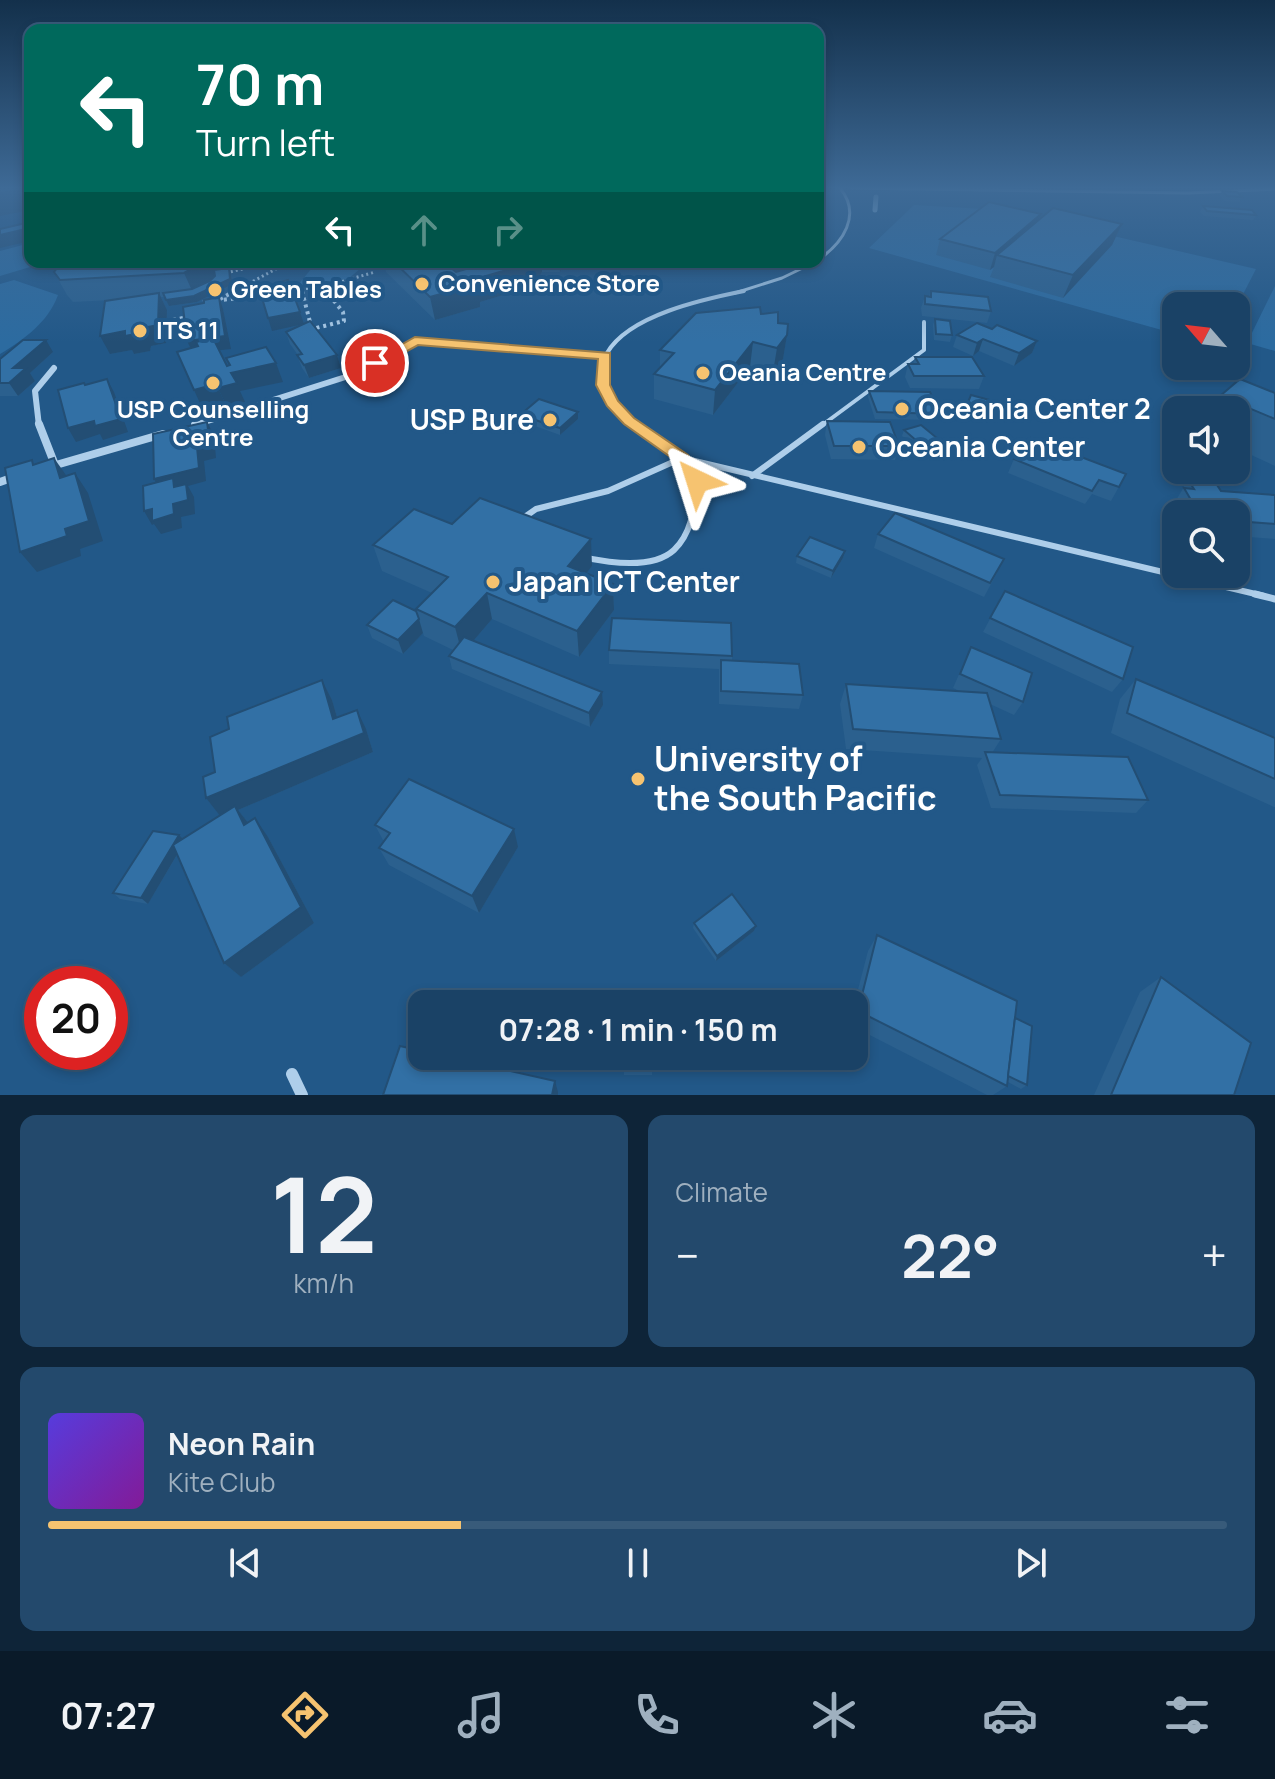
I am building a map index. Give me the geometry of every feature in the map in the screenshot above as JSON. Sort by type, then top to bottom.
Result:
[{"type":"street","points":[[185,428],[355,374],[415,341],[605,356]]},
{"type":"street","points":[[54,368],[35,391],[39,427],[55,465]]},
{"type":"street","points":[[40,469],[171,432]]},
{"type":"street","points":[[0,482],[25,474]]},
{"type":"street","points":[[292,1074],[302,1095]]},
{"type":"lane","points":[[824,255],[840,239]]},
{"type":"lane","points":[[802,268],[744,291],[695,301],[644,323],[616,341],[605,356],[603,385],[612,403],[629,421],[682,458],[1275,599]]},
{"type":"lane","points":[[752,476],[924,350],[924,322]]},
{"type":"lane","points":[[682,458],[697,481],[692,519],[684,537],[672,552],[652,561],[605,563],[543,542],[525,525],[526,516],[536,509],[608,491],[682,458]]},
{"type":"path","points":[[217,276],[242,268]]},
{"type":"path","points":[[214,307],[218,300],[278,268]]},
{"type":"path","points":[[203,302],[323,287],[375,272]]},
{"type":"path","points":[[301,289],[311,326],[316,328],[344,321],[343,312],[323,287]]},
{"type":"path","points":[[173,320],[198,315]]},
{"type":"shaded area","points":[[878,239],[1127,239],[1256,269],[1244,292],[1162,292],[1162,330],[869,248]]},
{"type":"shaded area","points":[[24,245],[24,268],[27,268],[0,276],[0,251]]},
{"type":"shaded area","points":[[312,268],[361,268],[348,279],[297,286]]},
{"type":"shaded area","points":[[14,280],[58,295],[35,329],[0,354],[0,284]]},
{"type":"shaded area","points":[[1275,286],[1275,351],[1250,344],[1250,337]]},
{"type":"building","points":[[940,239],[1011,239],[995,253]]},
{"type":"building","points":[[1016,239],[1107,239],[1073,275],[997,255]]},
{"type":"building","points":[[57,268],[193,268],[184,273],[60,280],[54,272]]},
{"type":"building","points":[[229,268],[230,279],[194,296],[166,300],[163,293],[192,289],[210,281],[215,276],[214,270]]},
{"type":"building","points":[[400,268],[451,268],[456,272],[470,268],[514,268],[472,280],[477,284],[430,297]]},
{"type":"building","points":[[288,280],[300,312],[268,318],[259,288]]},
{"type":"building","points":[[931,291],[988,297],[991,311],[925,304],[925,296],[931,297]]},
{"type":"building","points":[[159,293],[158,325],[142,328],[141,333],[125,336],[125,331],[100,336],[105,301]]},
{"type":"building","points":[[219,297],[225,336],[187,341],[183,307]]},
{"type":"building","points":[[760,307],[761,314],[778,312],[778,323],[788,324],[787,335],[777,348],[753,342],[715,390],[654,374],[674,353],[660,350],[696,313]]},
{"type":"building","points":[[935,319],[950,321],[952,335],[936,334]]},
{"type":"building","points":[[310,321],[337,355],[304,365],[297,355],[302,354],[286,332]]},
{"type":"building","points":[[977,323],[992,329],[997,325],[1037,341],[1019,353],[983,339],[977,343],[957,335]]},
{"type":"building","points":[[213,338],[227,366],[230,365],[226,358],[266,347],[276,363],[231,373],[237,383],[194,390],[177,352],[198,346],[196,342]]},
{"type":"building","points":[[23,340],[46,340],[13,368],[26,368],[9,383],[0,383],[0,359]]},
{"type":"building","points":[[915,357],[972,357],[984,376],[914,376],[908,364],[919,364]]},
{"type":"building","points":[[107,379],[121,419],[95,426],[94,421],[68,428],[58,390]]},
{"type":"building","points":[[1239,380],[1275,393],[1275,419],[1250,409],[1250,396],[1220,396]]},
{"type":"building","name":"Oceania Center 2","points":[[869,391],[930,392],[940,414],[877,412]]},
{"type":"building","points":[[971,395],[993,401],[988,413],[966,407]]},
{"type":"building","points":[[539,399],[578,412],[560,428],[520,415]]},
{"type":"building","points":[[827,421],[890,422],[899,446],[834,446]]},
{"type":"building","points":[[207,422],[210,444],[197,447],[199,468],[154,479],[153,434]]},
{"type":"building","points":[[921,425],[949,448],[931,453],[904,430]]},
{"type":"building","points":[[1031,438],[1126,474],[1119,487],[1099,480],[1092,491],[1014,459]]},
{"type":"building","points":[[54,458],[60,478],[75,473],[89,521],[65,529],[67,536],[20,552],[5,468],[32,460],[33,465]]},
{"type":"building","points":[[173,478],[174,487],[186,484],[188,500],[173,504],[174,514],[152,521],[152,509],[144,511],[143,486]]},
{"type":"building","points":[[1191,484],[1216,484],[1221,491],[1275,495],[1275,524],[1250,522],[1250,500],[1191,500],[1184,488],[1194,489]]},
{"type":"building","name":"Japan ICT Center","points":[[480,498],[591,539],[568,566],[613,584],[577,631],[487,593],[455,627],[416,609],[448,577],[373,545],[414,509],[452,524]]},
{"type":"building","points":[[895,513],[1004,559],[990,583],[878,534]]},
{"type":"building","points":[[810,537],[845,551],[833,571],[797,556]]},
{"type":"building","points":[[1005,591],[1133,647],[1123,679],[990,618]]},
{"type":"building","points":[[393,600],[416,611],[419,619],[398,640],[367,625]]},
{"type":"building","points":[[612,618],[731,623],[732,656],[609,650]]},
{"type":"building","points":[[464,637],[602,692],[589,713],[449,656]]},
{"type":"building","points":[[971,647],[1032,673],[1023,702],[960,674]]},
{"type":"building","points":[[721,660],[799,664],[803,695],[721,691]]},
{"type":"building","points":[[1136,679],[1275,738],[1275,779],[1127,713]]},
{"type":"building","points":[[322,680],[333,719],[357,710],[364,733],[206,798],[203,777],[215,772],[210,737],[229,729],[227,717]]},
{"type":"building","points":[[846,684],[987,693],[1001,739],[853,729]]},
{"type":"building","points":[[985,752],[1128,757],[1148,800],[1000,795]]},
{"type":"building","points":[[409,779],[514,829],[472,896],[379,848],[390,833],[375,825]]},
{"type":"building","points":[[235,806],[244,825],[255,818],[301,907],[224,963],[173,845]]},
{"type":"building","points":[[153,831],[179,835],[141,898],[113,893]]},
{"type":"building","points":[[732,894],[756,926],[717,956],[694,923]]},
{"type":"building","points":[[877,935],[1017,1001],[1007,1086],[868,1016],[868,990],[863,990]]},
{"type":"building","points":[[1161,977],[1251,1043],[1234,1095],[1111,1095]]},
{"type":"building","points":[[1015,1018],[1032,1026],[1027,1085],[1008,1076]]},
{"type":"building","points":[[400,1046],[408,1048],[408,1070],[506,1070],[555,1081],[552,1095],[383,1095]]},
{"type":"place","name":"Convenience Store","points":[[422,284]]},
{"type":"place","name":"Green Tables","points":[[215,290]]},
{"type":"place","name":"ITS 11","points":[[140,331]]},
{"type":"place","name":"Oeania Centre","points":[[703,373]]},
{"type":"place","name":"USP Counselling Centre","points":[[213,383]]},
{"type":"place","name":"Oceania Center 2","points":[[902,409]]},
{"type":"place","name":"USP Bure","points":[[550,420]]},
{"type":"place","name":"Oceania Center","points":[[859,447]]},
{"type":"place","name":"Japan ICT Center","points":[[493,582]]},
{"type":"place","name":"University of the South Pacific","points":[[638,779]]},
{"type":"route","points":[[375,363],[415,341],[605,356],[603,385],[612,403],[629,421],[682,458],[697,481]]}]
